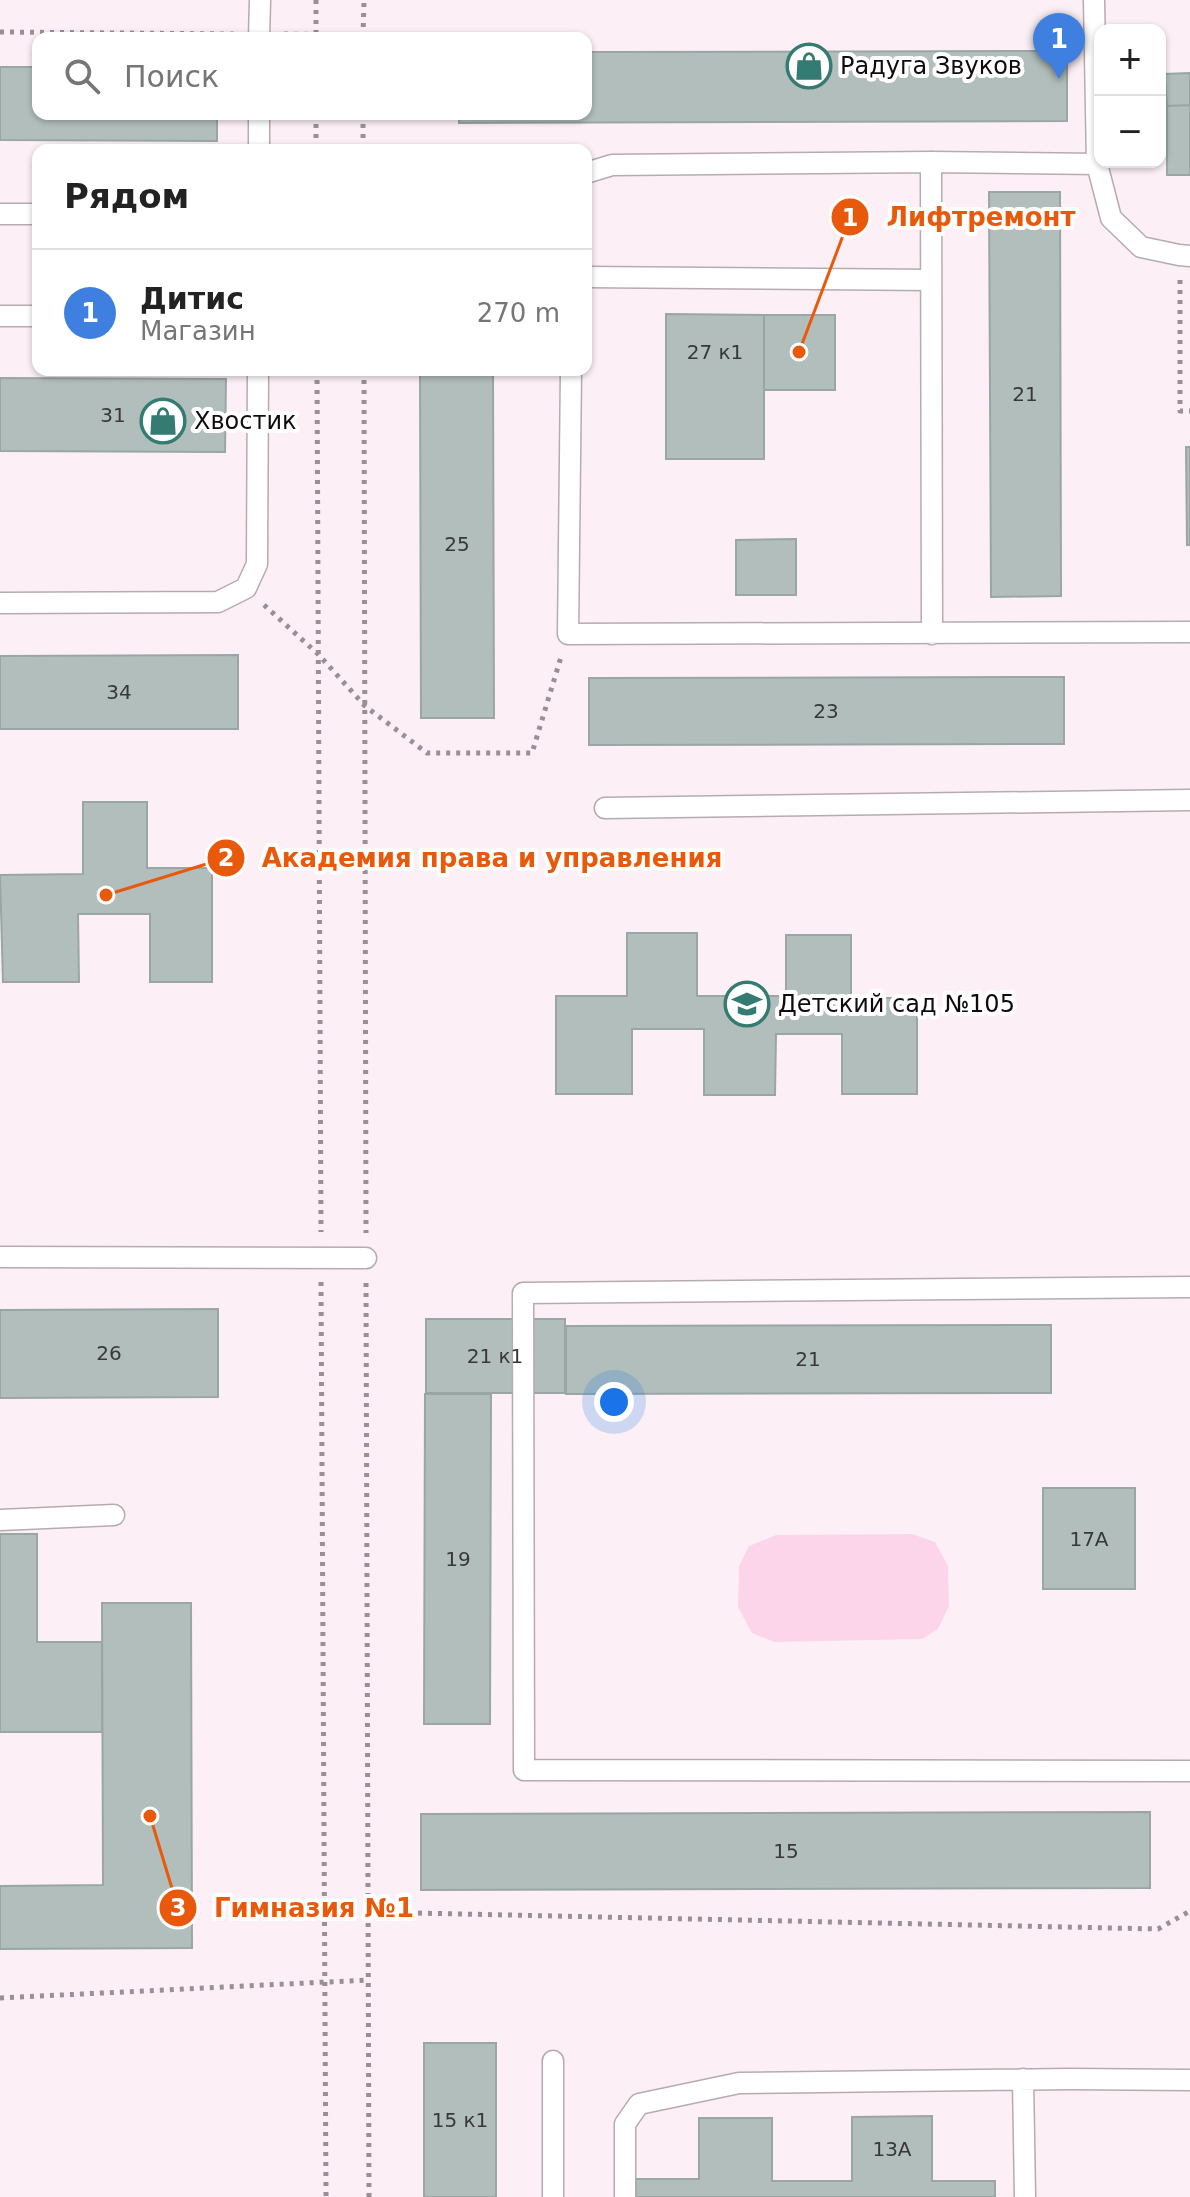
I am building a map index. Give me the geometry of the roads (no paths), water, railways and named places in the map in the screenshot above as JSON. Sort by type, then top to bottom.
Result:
[{"type":"lane","points":[[259,32],[260,0]]},
{"type":"lane","points":[[1094,0],[1096,96]]},
{"type":"lane","points":[[259,120],[259,144]]},
{"type":"lane","points":[[931,162],[932,634]]},
{"type":"lane","points":[[592,171],[612,165],[1094,164]]},
{"type":"lane","points":[[1098,168],[1111,218],[1141,247],[1185,256]]},
{"type":"lane","points":[[0,214],[32,214]]},
{"type":"lane","points":[[592,277],[931,280]]},
{"type":"lane","points":[[0,316],[32,316]]},
{"type":"lane","points":[[0,603],[218,602],[246,588],[257,564],[258,376]]},
{"type":"lane","points":[[571,376],[568,634],[1190,632]]},
{"type":"lane","points":[[605,808],[1190,800]]},
{"type":"lane","points":[[0,1257],[366,1258]]},
{"type":"lane","points":[[1190,1287],[523,1293],[524,1770],[1190,1771]]},
{"type":"lane","points":[[0,1520],[114,1515]]},
{"type":"lane","points":[[553,2061],[553,2197]]},
{"type":"lane","points":[[1023,2079],[1025,2197]]},
{"type":"lane","points":[[625,2197],[625,2124],[639,2104],[739,2083],[1190,2080]]},
{"type":"place","name":"Радуга Звуков","points":[[809,66]]},
{"type":"place","name":"Дитис","points":[[1059,79]]},
{"type":"place","name":"Лифтремонт","points":[[799,352]]},
{"type":"place","name":"Хвостик","points":[[163,421]]},
{"type":"place","name":"Академия права и управления","points":[[106,895]]},
{"type":"place","name":"Детский сад №105","points":[[747,1004]]},
{"type":"place","name":"Гимназия №1","points":[[150,1816]]}]
